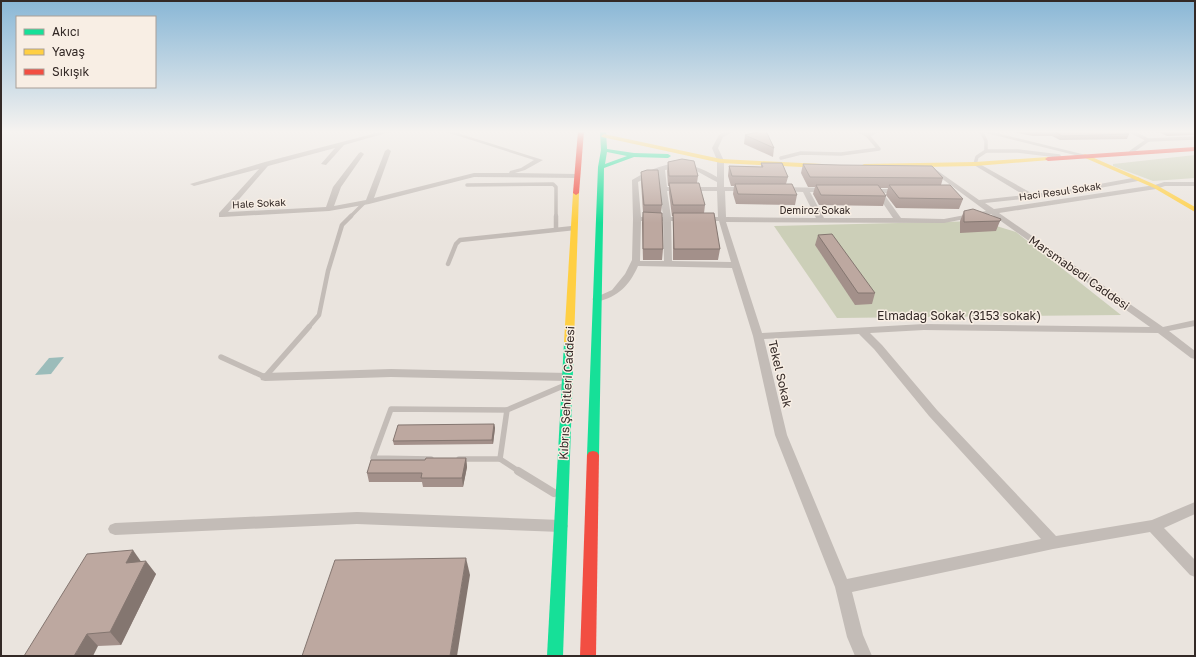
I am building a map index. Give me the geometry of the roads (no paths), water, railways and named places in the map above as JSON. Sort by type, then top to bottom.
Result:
[{"type":"main road","name":"Kıbrıs Şehitleri Caddesi","points":[[555,656],[579,162]]},
{"type":"main road","points":[[588,656],[602,162]]},
{"type":"main road","points":[[601,168],[617,162]]},
{"type":"main road","points":[[733,162],[765,165],[833,166]]},
{"type":"main road","points":[[857,166],[975,164],[1004,162]]},
{"type":"main road","points":[[1098,162],[1156,187],[1195,210]]},
{"type":"street","points":[[194,184],[276,162]]},
{"type":"street","points":[[329,209],[337,187],[355,162]]},
{"type":"street","points":[[367,203],[384,162]]},
{"type":"street","points":[[500,176],[523,169],[537,162]]},
{"type":"street","name":"Tekel Sokak","points":[[717,162],[721,185],[722,220],[758,336],[781,435],[843,587],[855,637],[864,656]]},
{"type":"street","name":"Hale Sokak","points":[[268,164],[222,215],[329,209],[367,203],[474,175],[577,176]]},
{"type":"street","points":[[975,164],[1033,197]]},
{"type":"street","name":"Marsmabedi Caddesi","points":[[927,165],[977,202],[1161,330],[1195,356]]},
{"type":"street","points":[[597,299],[615,292],[628,275],[636,260],[637,219],[634,181],[652,171],[661,168],[670,166],[689,166],[700,169],[721,185]]},
{"type":"street","points":[[661,168],[667,219],[668,264]]},
{"type":"street","points":[[977,202],[1033,197],[1138,179]]},
{"type":"street","name":"Haci Resul Sokak","points":[[992,212],[1156,187],[1164,184],[1195,184]]},
{"type":"street","points":[[663,189],[721,185],[752,189]]},
{"type":"street","points":[[775,189],[835,190]]},
{"type":"street","points":[[806,190],[821,220]]},
{"type":"street","points":[[864,190],[909,191]]},
{"type":"street","points":[[878,191],[899,221]]},
{"type":"street","points":[[947,191],[963,192]]},
{"type":"street","name":"Demiroz Sokak","points":[[637,219],[944,221],[992,212]]},
{"type":"street","points":[[634,263],[736,264]]},
{"type":"street","name":"Elmadağ Sokak (3153 sokak)","points":[[758,336],[924,327],[1161,330],[1195,323]]},
{"type":"street","points":[[861,330],[878,347],[933,413],[1053,543]]},
{"type":"street","points":[[265,377],[392,373],[568,380]]},
{"type":"street","points":[[843,587],[1053,543],[1154,526],[1195,508]]},
{"type":"street","points":[[115,529],[357,518],[561,526]]},
{"type":"street","points":[[1154,526],[1195,570]]},
{"type":"lane","points":[[467,185],[526,183],[553,184],[556,187],[556,229]]},
{"type":"lane","points":[[221,358],[265,377],[319,315],[328,271],[342,225],[367,203]]},
{"type":"lane","points":[[448,264],[456,244],[460,240],[575,228]]},
{"type":"lane","points":[[437,459],[373,458],[391,410],[507,410],[568,380]]},
{"type":"lane","points":[[500,459],[507,410]]},
{"type":"lane","points":[[453,459],[500,459],[562,498]]},
{"type":"water","points":[[64,357],[51,374],[35,375],[49,358]]}]
